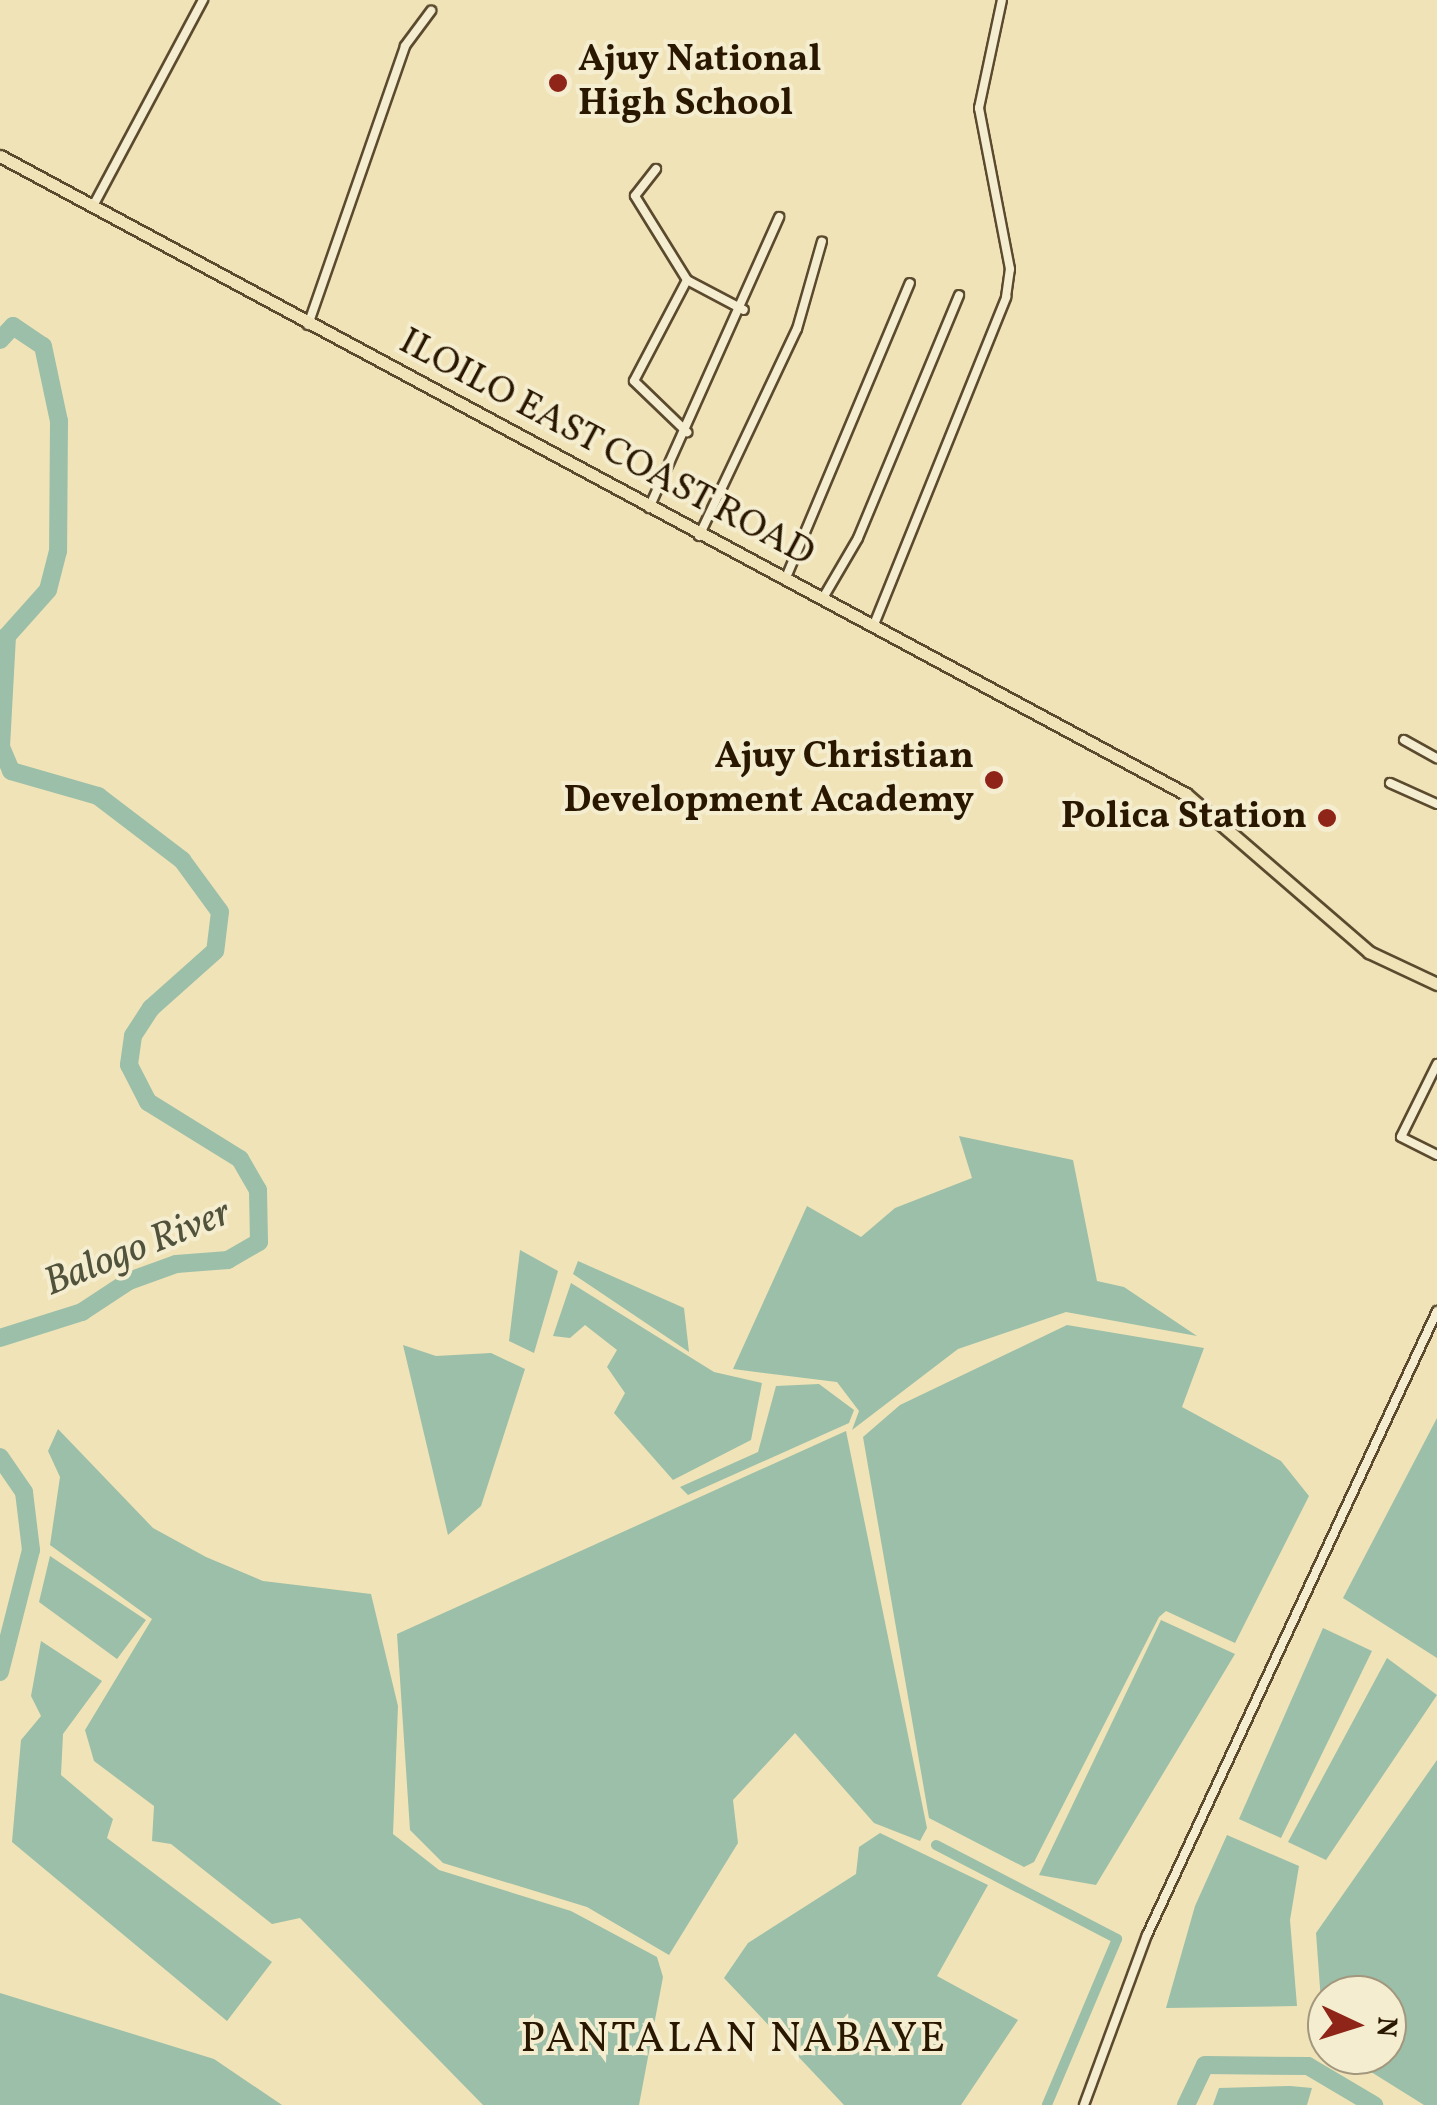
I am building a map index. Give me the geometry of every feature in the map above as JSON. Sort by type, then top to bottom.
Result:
[{"type":"main road","name":"ILOILO EAST COAST ROAD","points":[[0,156],[698,536],[824,598],[1186,794],[1368,952],[1437,984]]},
{"type":"street","points":[[93,206],[203,0]]},
{"type":"street","points":[[873,626],[1006,297],[1010,269],[978,108],[1002,0]]},
{"type":"street","points":[[308,325],[404,46],[431,11]]},
{"type":"street","points":[[656,169],[635,196],[687,280],[744,310]]},
{"type":"street","points":[[649,508],[744,310],[780,217]]},
{"type":"street","points":[[698,536],[797,329],[822,242]]},
{"type":"street","points":[[687,280],[634,381],[688,432]]},
{"type":"street","points":[[785,580],[910,284]]},
{"type":"street","points":[[824,598],[858,538],[959,296]]},
{"type":"street","points":[[1404,740],[1437,758]]},
{"type":"street","points":[[1390,783],[1437,804]]},
{"type":"street","points":[[1437,1064],[1433,1081],[1401,1137],[1437,1155]]},
{"type":"street","points":[[1084,2105],[1147,1935],[1437,1311]]},
{"type":"shaded area","points":[[959,1136],[1073,1160],[1097,1281],[1124,1287],[1197,1336],[1066,1312],[958,1349],[852,1430],[859,1411],[837,1382],[733,1369],[807,1206],[861,1237],[895,1208],[972,1178]]},
{"type":"shaded area","points":[[520,1250],[558,1271],[534,1353],[509,1341]]},
{"type":"shaded area","points":[[578,1261],[684,1308],[689,1352],[573,1274]]},
{"type":"shaded area","points":[[571,1283],[714,1372],[762,1383],[751,1440],[673,1480],[614,1413],[625,1393],[607,1367],[617,1350],[585,1325],[570,1338],[553,1336]]},
{"type":"shaded area","points":[[1067,1325],[1204,1348],[1182,1407],[1281,1461],[1309,1496],[1235,1643],[1166,1611],[1159,1617],[1034,1862],[1024,1867],[929,1818],[863,1437],[900,1405]]},
{"type":"shaded area","points":[[403,1345],[436,1356],[491,1353],[525,1369],[481,1506],[448,1535]]},
{"type":"shaded area","points":[[819,1384],[854,1410],[849,1423],[688,1495],[680,1487],[758,1452],[776,1386]]},
{"type":"shaded area","points":[[1437,1418],[1437,1658],[1343,1598]]},
{"type":"shaded area","points":[[58,1429],[153,1528],[206,1557],[263,1581],[371,1594],[398,1706],[393,1834],[439,1870],[571,1911],[657,1957],[663,1977],[639,2105],[483,2105],[300,1918],[272,1924],[171,1844],[152,1841],[154,1806],[94,1761],[85,1730],[152,1619],[50,1545],[60,1477],[48,1451]]},
{"type":"shaded area","points":[[846,1431],[927,1828],[920,1841],[874,1823],[795,1733],[733,1800],[738,1843],[669,1955],[587,1907],[443,1863],[410,1830],[397,1634]]},
{"type":"shaded area","points":[[50,1556],[146,1620],[117,1659],[39,1602]]},
{"type":"shaded area","points":[[1161,1620],[1235,1654],[1096,1885],[1039,1875]]},
{"type":"shaded area","points":[[1323,1628],[1372,1651],[1281,1838],[1239,1819]]},
{"type":"shaded area","points":[[41,1641],[102,1681],[63,1734],[61,1775],[113,1819],[107,1838],[272,1962],[227,2021],[12,1842],[21,1740],[41,1716],[31,1696]]},
{"type":"shaded area","points":[[1387,1658],[1437,1695],[1326,1860],[1288,1842]]},
{"type":"shaded area","points":[[1437,1760],[1437,2105],[1424,2105],[1376,2075],[1407,2075],[1407,1975],[1319,1975],[1316,1933]]},
{"type":"shaded area","points":[[880,1833],[988,1885],[937,1976],[1018,2020],[961,2105],[844,2105],[724,1978],[748,1943],[856,1874],[859,1847]]},
{"type":"shaded area","points":[[1227,1835],[1299,1866],[1290,1920],[1297,2006],[1166,2008],[1195,1906]]},
{"type":"shaded area","points":[[0,1993],[214,2059],[282,2105],[0,2105]]},
{"type":"shaded area","points":[[1219,2088],[1312,2088],[1307,2105],[1213,2105]]},
{"type":"waterway","name":"Balogo River","points":[[0,340],[13,326],[43,346],[59,421],[58,551],[48,590],[7,636],[1,747],[11,771],[98,796],[182,860],[220,912],[215,951],[151,1008],[133,1036],[129,1065],[148,1102],[240,1159],[258,1190],[259,1242],[228,1260],[176,1264],[129,1281],[82,1312],[0,1338]]},
{"type":"waterway","name":"Balogo River","points":[[0,1457],[24,1492],[31,1550],[0,1672]]},
{"type":"waterway","points":[[936,1845],[1117,1939],[1047,2105]]},
{"type":"waterway","points":[[1186,2105],[1205,2065],[1308,2066],[1374,2105]]},
{"type":"place","name":"Ajuy National High School","points":[[558,83]]},
{"type":"place","name":"Ajuy Christian Development Academy","points":[[994,780]]},
{"type":"place","name":"Polica Station","points":[[1327,818]]},
{"type":"district","name":"PANTALAN NABAYE","points":[[734,2041]]}]
